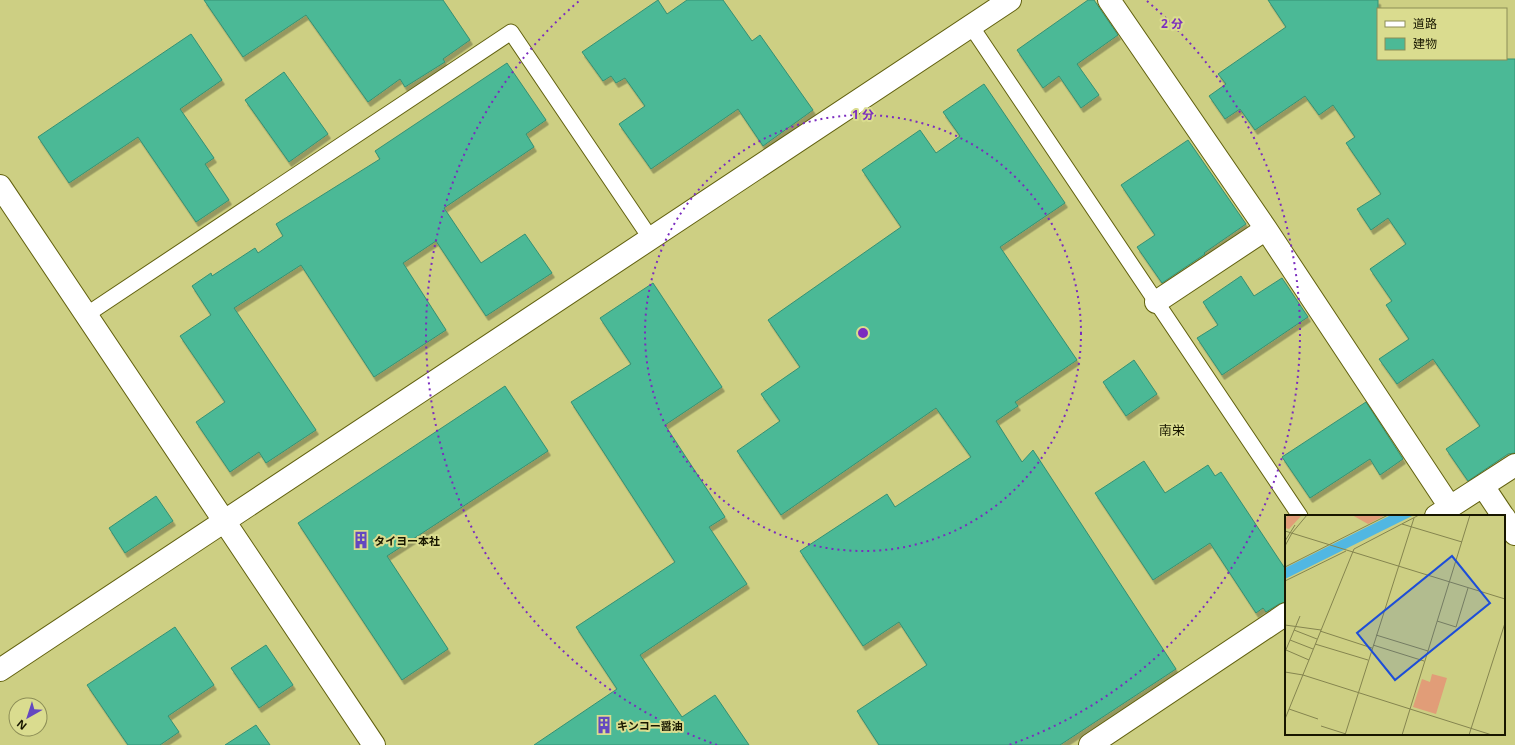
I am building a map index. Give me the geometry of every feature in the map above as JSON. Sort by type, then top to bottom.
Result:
[{"type":"street","points":[[0,670],[1010,0]]},
{"type":"street","points":[[1109,0],[1266,228],[1443,512],[1515,464]]},
{"type":"street","points":[[971,26],[1299,515]]},
{"type":"street","points":[[86,315],[511,32],[651,239]]},
{"type":"street","points":[[0,186],[374,745]]},
{"type":"street","points":[[1156,302],[1266,228]]},
{"type":"street","points":[[1483,486],[1503,515]]},
{"type":"street","points":[[1505,519],[1515,534]]},
{"type":"street","points":[[1090,745],[1285,615]]},
{"type":"building","points":[[204,0],[443,0],[470,40],[443,59],[445,62],[405,87],[400,79],[368,102],[306,15],[243,57]]},
{"type":"building","points":[[658,0],[667,14],[687,0],[723,0],[752,41],[760,35],[813,110],[763,146],[738,109],[651,169],[619,124],[645,106],[625,78],[616,83],[611,76],[603,81],[582,52]]},
{"type":"building","points":[[1088,0],[1094,0],[1118,35],[1077,64],[1099,95],[1081,108],[1059,76],[1043,88],[1017,50]]},
{"type":"building","points":[[1268,0],[1378,0],[1377,60],[1515,59],[1515,453],[1508,454],[1468,481],[1446,449],[1480,426],[1433,359],[1397,384],[1379,359],[1409,339],[1386,305],[1392,301],[1370,269],[1406,244],[1388,218],[1371,230],[1357,209],[1381,194],[1346,143],[1355,137],[1333,105],[1319,115],[1305,96],[1255,130],[1240,109],[1225,119],[1209,96],[1226,84],[1218,74],[1286,27]]},
{"type":"building","points":[[191,34],[222,80],[180,109],[214,158],[205,164],[229,200],[196,222],[138,137],[69,183],[38,137]]},
{"type":"building","points":[[507,63],[546,120],[526,134],[534,147],[444,208],[481,263],[525,234],[552,273],[486,316],[436,241],[403,263],[446,330],[374,377],[301,265],[234,308],[316,430],[266,463],[259,452],[230,472],[196,422],[225,402],[180,336],[211,315],[192,286],[211,273],[212,276],[255,248],[258,253],[283,236],[276,224],[380,159],[375,151]]},
{"type":"building","points":[[284,72],[328,134],[289,162],[245,100]]},
{"type":"building","points":[[984,84],[1065,203],[1000,247],[1077,360],[1015,402],[1018,406],[996,421],[1022,462],[1033,450],[1176,669],[1060,745],[879,745],[857,711],[927,665],[899,622],[863,646],[800,551],[887,494],[895,507],[971,457],[936,408],[781,515],[737,451],[780,421],[761,394],[800,367],[768,320],[901,227],[862,170],[920,130],[936,153],[960,136],[943,112]]},
{"type":"building","points":[[1188,140],[1246,224],[1162,283],[1137,247],[1155,235],[1121,185]]},
{"type":"building","points":[[1241,276],[1254,296],[1282,278],[1308,317],[1222,375],[1197,338],[1218,325],[1203,302]]},
{"type":"building","points":[[653,283],[722,387],[665,425],[725,517],[709,527],[747,584],[640,655],[682,717],[715,695],[749,745],[534,745],[617,689],[576,627],[675,562],[571,402],[631,364],[600,318]]},
{"type":"building","points":[[1134,360],[1157,394],[1126,416],[1103,382]]},
{"type":"building","name":"タイヨー本社","points":[[505,386],[548,451],[387,556],[448,649],[402,680],[298,523]]},
{"type":"building","points":[[1366,402],[1403,459],[1380,475],[1370,459],[1310,498],[1282,457]]},
{"type":"building","points":[[1144,461],[1165,493],[1208,465],[1215,476],[1221,472],[1285,568],[1285,602],[1279,604],[1266,612],[1263,608],[1256,613],[1210,543],[1153,580],[1095,493]]},
{"type":"building","points":[[156,496],[173,521],[125,553],[109,528]]},
{"type":"building","points":[[175,627],[214,685],[168,716],[179,732],[160,745],[128,745],[87,685]]},
{"type":"building","points":[[266,645],[293,685],[259,708],[231,668]]},
{"type":"building","points":[[256,725],[270,745],[225,745]]},
{"type":"place","name":"タイヨー本社","points":[[361,540]]},
{"type":"place","name":"キンコー醤油","points":[[604,725]]},
{"type":"district","name":"南栄","points":[[1172,430]]}]
